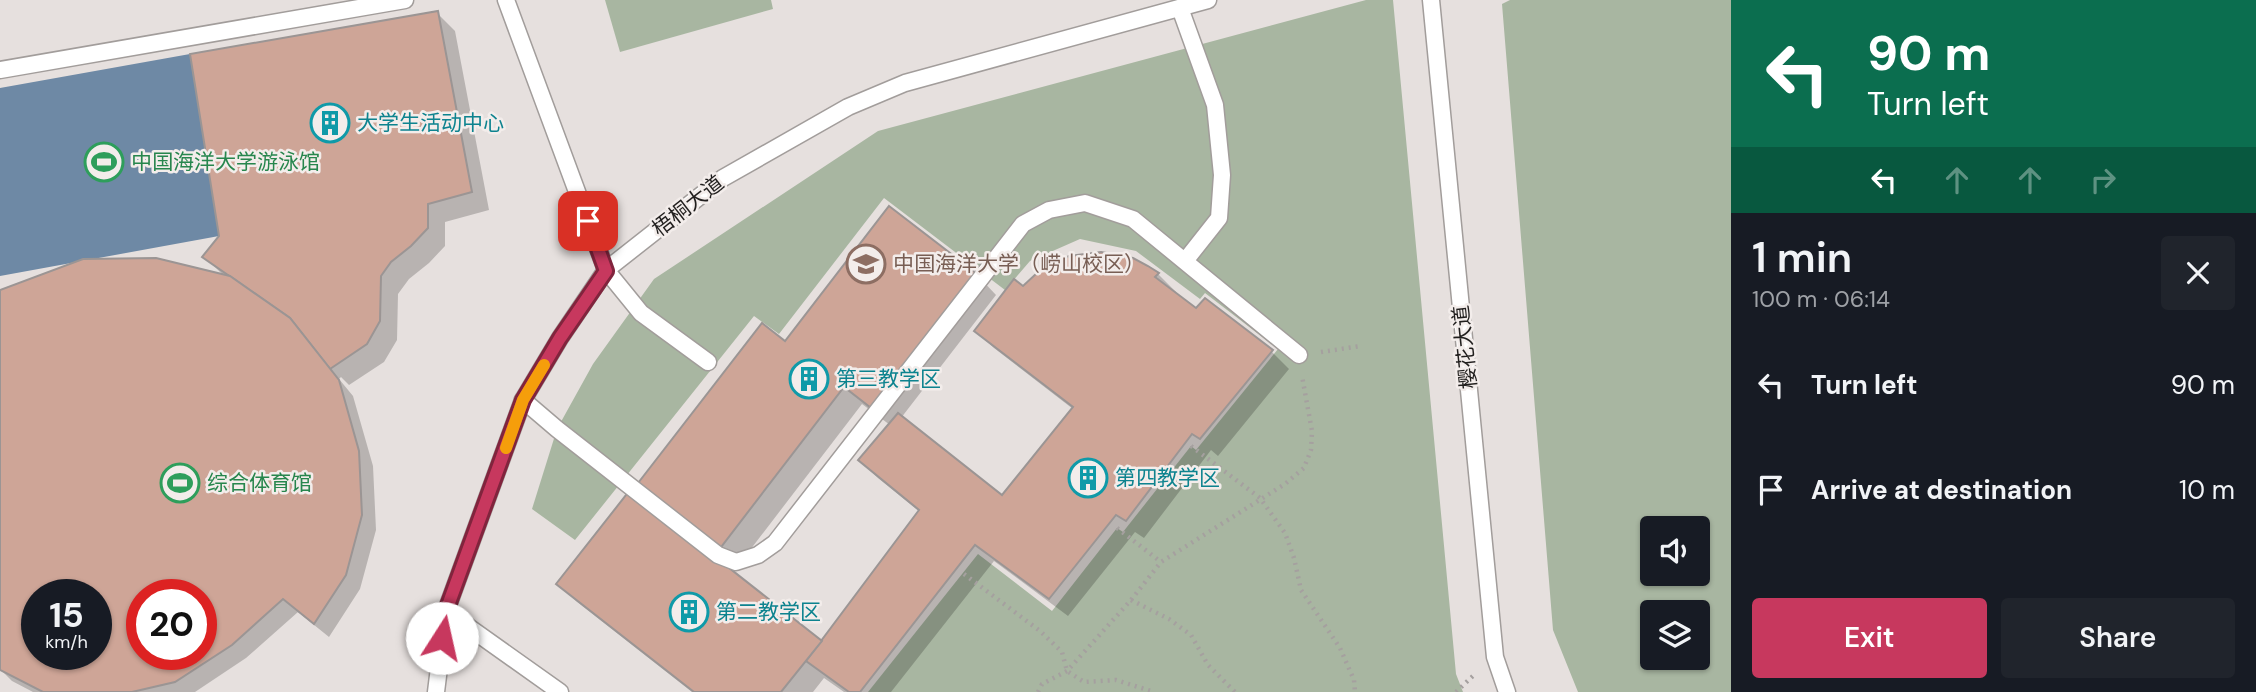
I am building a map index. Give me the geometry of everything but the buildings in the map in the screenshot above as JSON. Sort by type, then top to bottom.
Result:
[{"type":"lane","points":[[0,70],[405,0]]},
{"type":"lane","points":[[506,0],[606,271],[641,313],[708,362]]},
{"type":"lane","name":"梧桐大道","points":[[436,692],[446,611],[523,400],[560,338],[606,271],[723,178],[848,107],[905,83],[1208,0]]},
{"type":"lane","name":"樱花大道","points":[[1431,0],[1495,657],[1507,692]]},
{"type":"lane","points":[[1180,8],[1215,105],[1222,175],[1219,218],[1185,261]]},
{"type":"lane","points":[[523,400],[718,555],[736,562],[758,555],[775,543],[1023,224],[1049,210],[1085,203],[1133,219],[1298,355]]},
{"type":"lane","points":[[446,611],[560,692]]},
{"type":"path","points":[[1038,692],[1042,684],[1067,671],[1161,562],[1285,484],[1304,468],[1311,450],[1312,431],[1298,355],[1360,346]]},
{"type":"path","points":[[1191,446],[1260,498],[1285,533],[1301,590],[1340,648],[1354,680],[1355,692]]},
{"type":"path","points":[[1117,528],[1161,562]]},
{"type":"path","points":[[964,574],[1040,631],[1062,652],[1067,671],[1084,682],[1116,680],[1154,692]]},
{"type":"path","points":[[1131,600],[1169,619],[1191,635],[1208,665],[1235,692]]},
{"type":"green space","points":[[605,0],[771,0],[773,9],[620,52]]},
{"type":"green space","points":[[1366,0],[1393,0],[1456,674],[1463,692],[868,692],[978,554],[1052,611],[1117,528],[1123,532],[1191,446],[1196,450],[1278,349],[1205,293],[1200,299],[1136,251],[1080,239],[1030,261],[1005,290],[884,198],[779,334],[754,316],[575,540],[532,509],[557,429],[593,364],[654,279],[878,131]]},
{"type":"green space","points":[[1510,0],[1731,0],[1731,692],[1578,692],[1553,630],[1502,4]]},
{"type":"water","name":"中国海洋大学游泳馆","points":[[190,54],[219,236],[0,276],[0,88]]},
{"type":"slow traffic","points":[[506,448],[523,400],[544,365]]},
{"type":"place","name":"大学生活动中心","points":[[330,123]]},
{"type":"place","name":"中国海洋大学游泳馆","points":[[104,162]]},
{"type":"place","name":"中国海洋大学（崂山校区）","points":[[866,264]]},
{"type":"place","name":"第三教学区","points":[[809,379]]},
{"type":"place","name":"第四教学区","points":[[1088,478]]},
{"type":"place","name":"综合体育馆","points":[[180,483]]},
{"type":"place","name":"第二教学区","points":[[689,612]]},
{"type":"route","points":[[442,638],[446,611],[523,400],[560,338],[606,271],[588,221]]}]
